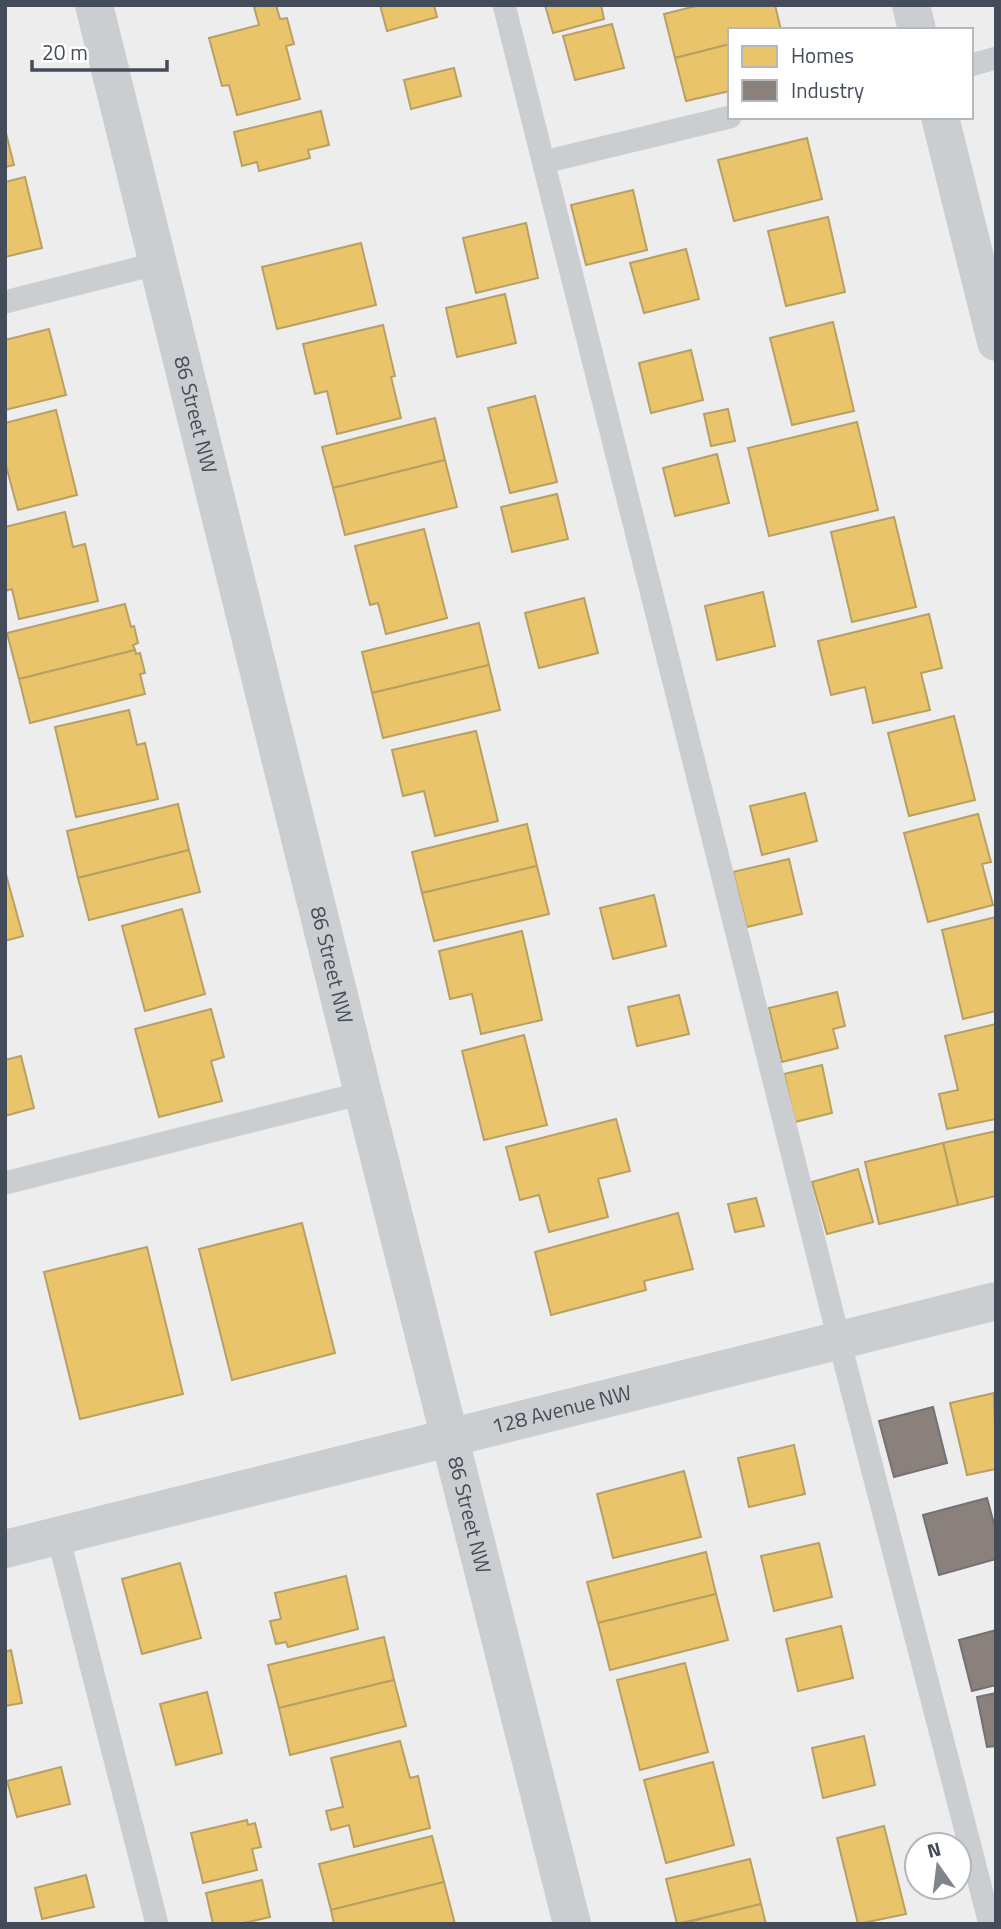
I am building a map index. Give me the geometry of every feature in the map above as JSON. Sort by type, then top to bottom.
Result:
[{"type":"street","name":"86 Street NW","points":[[94,5],[572,1924]]},
{"type":"street","points":[[911,5],[917,28]]},
{"type":"street","points":[[940,119],[996,342]]},
{"type":"street","name":"128 Avenue NW","points":[[5,1549],[996,1301]]},
{"type":"lane","points":[[504,5],[839,1340],[989,1924]]},
{"type":"lane","points":[[973,64],[996,58]]},
{"type":"lane","points":[[544,162],[728,117]]},
{"type":"lane","points":[[5,302],[159,263]]},
{"type":"lane","points":[[5,1183],[363,1093]]},
{"type":"lane","points":[[58,1536],[158,1924]]},
{"type":"building: Homes","points":[[276,5],[280,19],[287,18],[294,44],[286,46],[300,99],[237,115],[229,85],[222,86],[209,38],[259,25],[254,7]]},
{"type":"building: Homes","points":[[380,5],[434,5],[437,17],[387,31]]},
{"type":"building: Homes","points":[[545,5],[601,5],[604,19],[553,33]]},
{"type":"building: Homes","points":[[700,5],[775,5],[781,28],[728,28],[728,45],[675,58],[664,14]]},
{"type":"building: Homes","points":[[612,24],[624,68],[575,80],[563,36]]},
{"type":"building: Homes","points":[[728,45],[728,91],[686,101],[675,58]]},
{"type":"building: Homes","points":[[454,68],[461,96],[411,109],[404,80]]},
{"type":"building: Homes","points":[[321,111],[329,145],[308,150],[310,158],[259,171],[257,162],[242,166],[234,132]]},
{"type":"building: Homes","points":[[5,129],[14,165],[5,167]]},
{"type":"building: Homes","points":[[807,138],[822,199],[734,221],[718,160]]},
{"type":"building: Homes","points":[[25,177],[42,248],[5,257],[5,182]]},
{"type":"building: Homes","points":[[633,190],[647,250],[586,265],[571,205]]},
{"type":"building: Homes","points":[[828,217],[845,292],[786,306],[768,231]]},
{"type":"building: Homes","points":[[526,223],[538,278],[476,293],[463,238]]},
{"type":"building: Homes","points":[[361,243],[376,305],[277,329],[262,267]]},
{"type":"building: Homes","points":[[686,249],[699,299],[644,313],[630,263]]},
{"type":"building: Homes","points":[[505,294],[516,343],[457,357],[446,308]]},
{"type":"building: Homes","points":[[833,322],[854,411],[792,425],[770,338]]},
{"type":"building: Homes","points":[[383,325],[401,418],[337,434],[327,391],[315,394],[303,344]]},
{"type":"building: Homes","points":[[49,329],[66,395],[5,410],[5,340]]},
{"type":"building: Homes","points":[[691,350],[703,400],[651,413],[639,363]]},
{"type":"building: Homes","points":[[535,396],[557,482],[510,493],[488,408]]},
{"type":"building: Homes","points":[[728,409],[735,441],[711,446],[704,414]]},
{"type":"building: Homes","points":[[56,410],[77,495],[18,510],[5,462],[5,423]]},
{"type":"building: Homes","points":[[435,418],[445,460],[333,488],[322,447]]},
{"type":"building: Homes","points":[[857,422],[878,510],[769,536],[748,448]]},
{"type":"building: Homes","points":[[717,454],[729,503],[675,516],[663,468]]},
{"type":"building: Homes","points":[[445,460],[457,507],[345,535],[333,488]]},
{"type":"building: Homes","points":[[557,494],[568,539],[512,552],[501,507]]},
{"type":"building: Homes","points":[[65,512],[73,547],[85,544],[98,601],[19,619],[12,589],[5,591],[5,527]]},
{"type":"building: Homes","points":[[894,517],[916,607],[852,622],[831,532]]},
{"type":"building: Homes","points":[[424,529],[447,618],[386,634],[378,603],[370,605],[355,546]]},
{"type":"building: Homes","points":[[763,592],[775,646],[717,660],[705,606]]},
{"type":"building: Homes","points":[[584,598],[598,653],[539,668],[525,613]]},
{"type":"building: Homes","points":[[125,604],[138,643],[133,645],[135,650],[19,679],[7,633]]},
{"type":"building: Homes","points":[[929,614],[942,668],[921,673],[930,710],[873,723],[865,687],[831,695],[818,641]]},
{"type":"building: Homes","points":[[479,623],[489,665],[372,693],[362,652]]},
{"type":"building: Homes","points":[[135,650],[136,654],[140,653],[145,673],[140,674],[145,694],[30,723],[19,679]]},
{"type":"building: Homes","points":[[489,665],[500,710],[383,738],[372,693]]},
{"type":"building: Homes","points":[[129,710],[137,745],[145,743],[158,799],[76,817],[55,727]]},
{"type":"building: Homes","points":[[954,716],[975,800],[909,816],[888,733]]},
{"type":"building: Homes","points":[[476,731],[498,821],[435,836],[424,791],[403,796],[392,750]]},
{"type":"building: Homes","points":[[805,793],[817,841],[762,855],[750,806]]},
{"type":"building: Homes","points":[[178,804],[189,850],[78,878],[67,831]]},
{"type":"building: Homes","points":[[978,814],[991,862],[982,864],[993,905],[928,922],[904,833]]},
{"type":"building: Homes","points":[[527,824],[537,866],[422,893],[412,852]]},
{"type":"building: Homes","points":[[189,850],[200,892],[89,920],[78,878]]},
{"type":"building: Homes","points":[[789,859],[802,914],[747,927],[733,872]]},
{"type":"building: Homes","points":[[537,866],[549,914],[434,941],[422,893]]},
{"type":"building: Homes","points":[[5,871],[23,936],[5,941]]},
{"type":"building: Homes","points":[[654,895],[666,946],[613,959],[600,908]]},
{"type":"building: Homes","points":[[182,909],[205,994],[145,1011],[122,926]]},
{"type":"building: Homes","points":[[996,917],[996,1011],[963,1019],[942,930]]},
{"type":"building: Homes","points":[[522,931],[542,1020],[481,1034],[472,994],[450,999],[439,951]]},
{"type":"building: Homes","points":[[837,992],[845,1026],[833,1029],[838,1048],[782,1062],[769,1008]]},
{"type":"building: Homes","points":[[679,995],[689,1034],[637,1046],[628,1007]]},
{"type":"building: Homes","points":[[211,1009],[224,1057],[211,1061],[222,1101],[159,1117],[135,1029]]},
{"type":"building: Homes","points":[[996,1024],[996,1119],[947,1129],[939,1094],[958,1090],[945,1036]]},
{"type":"building: Homes","points":[[524,1035],[547,1125],[484,1140],[462,1051]]},
{"type":"building: Homes","points":[[21,1056],[34,1108],[5,1116],[5,1060]]},
{"type":"building: Homes","points":[[822,1065],[832,1113],[795,1122],[784,1074]]},
{"type":"building: Homes","points":[[616,1119],[630,1171],[598,1179],[608,1217],[549,1232],[539,1195],[520,1200],[506,1147]]},
{"type":"building: Homes","points":[[996,1131],[996,1196],[958,1205],[943,1143]]},
{"type":"building: Homes","points":[[943,1143],[958,1205],[879,1224],[865,1162]]},
{"type":"building: Homes","points":[[858,1169],[873,1222],[827,1234],[812,1182]]},
{"type":"building: Homes","points":[[756,1198],[764,1226],[735,1232],[728,1204]]},
{"type":"building: Homes","points":[[678,1213],[693,1269],[644,1281],[646,1290],[551,1315],[535,1252]]},
{"type":"building: Homes","points":[[302,1223],[335,1353],[232,1380],[199,1249]]},
{"type":"building: Homes","points":[[147,1247],[183,1394],[80,1419],[44,1272]]},
{"type":"building: Homes","points":[[994,1393],[996,1469],[967,1475],[950,1403]]},
{"type":"building: Homes","points":[[794,1445],[805,1494],[749,1507],[738,1458]]},
{"type":"building: Homes","points":[[684,1471],[701,1537],[613,1558],[597,1494]]},
{"type":"building: Homes","points":[[819,1543],[832,1597],[774,1611],[761,1556]]},
{"type":"building: Homes","points":[[706,1552],[716,1594],[598,1623],[587,1582]]},
{"type":"building: Homes","points":[[180,1563],[201,1638],[142,1654],[122,1579]]},
{"type":"building: Homes","points":[[346,1576],[358,1629],[288,1647],[286,1642],[276,1644],[270,1621],[281,1619],[275,1593]]},
{"type":"building: Homes","points":[[716,1594],[728,1640],[610,1670],[598,1623]]},
{"type":"building: Homes","points":[[841,1626],[853,1678],[798,1691],[786,1639]]},
{"type":"building: Homes","points":[[384,1637],[394,1680],[279,1708],[268,1665]]},
{"type":"building: Homes","points":[[11,1650],[22,1703],[5,1706],[5,1652]]},
{"type":"building: Homes","points":[[685,1663],[708,1752],[640,1770],[617,1680]]},
{"type":"building: Homes","points":[[394,1680],[406,1726],[290,1755],[279,1708]]},
{"type":"building: Homes","points":[[207,1692],[222,1753],[176,1765],[160,1704]]},
{"type":"building: Homes","points":[[864,1736],[875,1785],[823,1798],[812,1748]]},
{"type":"building: Homes","points":[[400,1741],[410,1778],[418,1776],[430,1828],[354,1847],[349,1825],[331,1830],[326,1811],[343,1807],[331,1758]]},
{"type":"building: Homes","points":[[713,1762],[734,1845],[666,1863],[644,1780]]},
{"type":"building: Homes","points":[[61,1767],[70,1804],[17,1817],[7,1781]]},
{"type":"building: Homes","points":[[247,1820],[248,1825],[255,1823],[261,1847],[252,1849],[257,1870],[203,1883],[191,1833]]},
{"type":"building: Homes","points":[[884,1826],[906,1914],[858,1924],[837,1838]]},
{"type":"building: Homes","points":[[432,1836],[444,1882],[331,1910],[319,1864]]},
{"type":"building: Homes","points":[[750,1859],[761,1904],[677,1924],[666,1879]]},
{"type":"building: Homes","points":[[86,1875],[94,1907],[42,1919],[35,1888]]},
{"type":"building: Homes","points":[[262,1880],[270,1917],[239,1924],[213,1924],[206,1893]]},
{"type":"building: Homes","points":[[444,1882],[455,1924],[334,1924],[331,1910]]},
{"type":"building: Homes","points":[[761,1904],[766,1924],[680,1924]]},
{"type":"building: Industry","points":[[933,1407],[947,1463],[894,1477],[879,1421]]},
{"type":"building: Industry","points":[[987,1498],[996,1531],[996,1559],[939,1575],[923,1515]]},
{"type":"building: Industry","points":[[996,1630],[996,1685],[972,1691],[959,1640]]},
{"type":"building: Industry","points":[[996,1693],[996,1746],[987,1747],[977,1697]]}]
